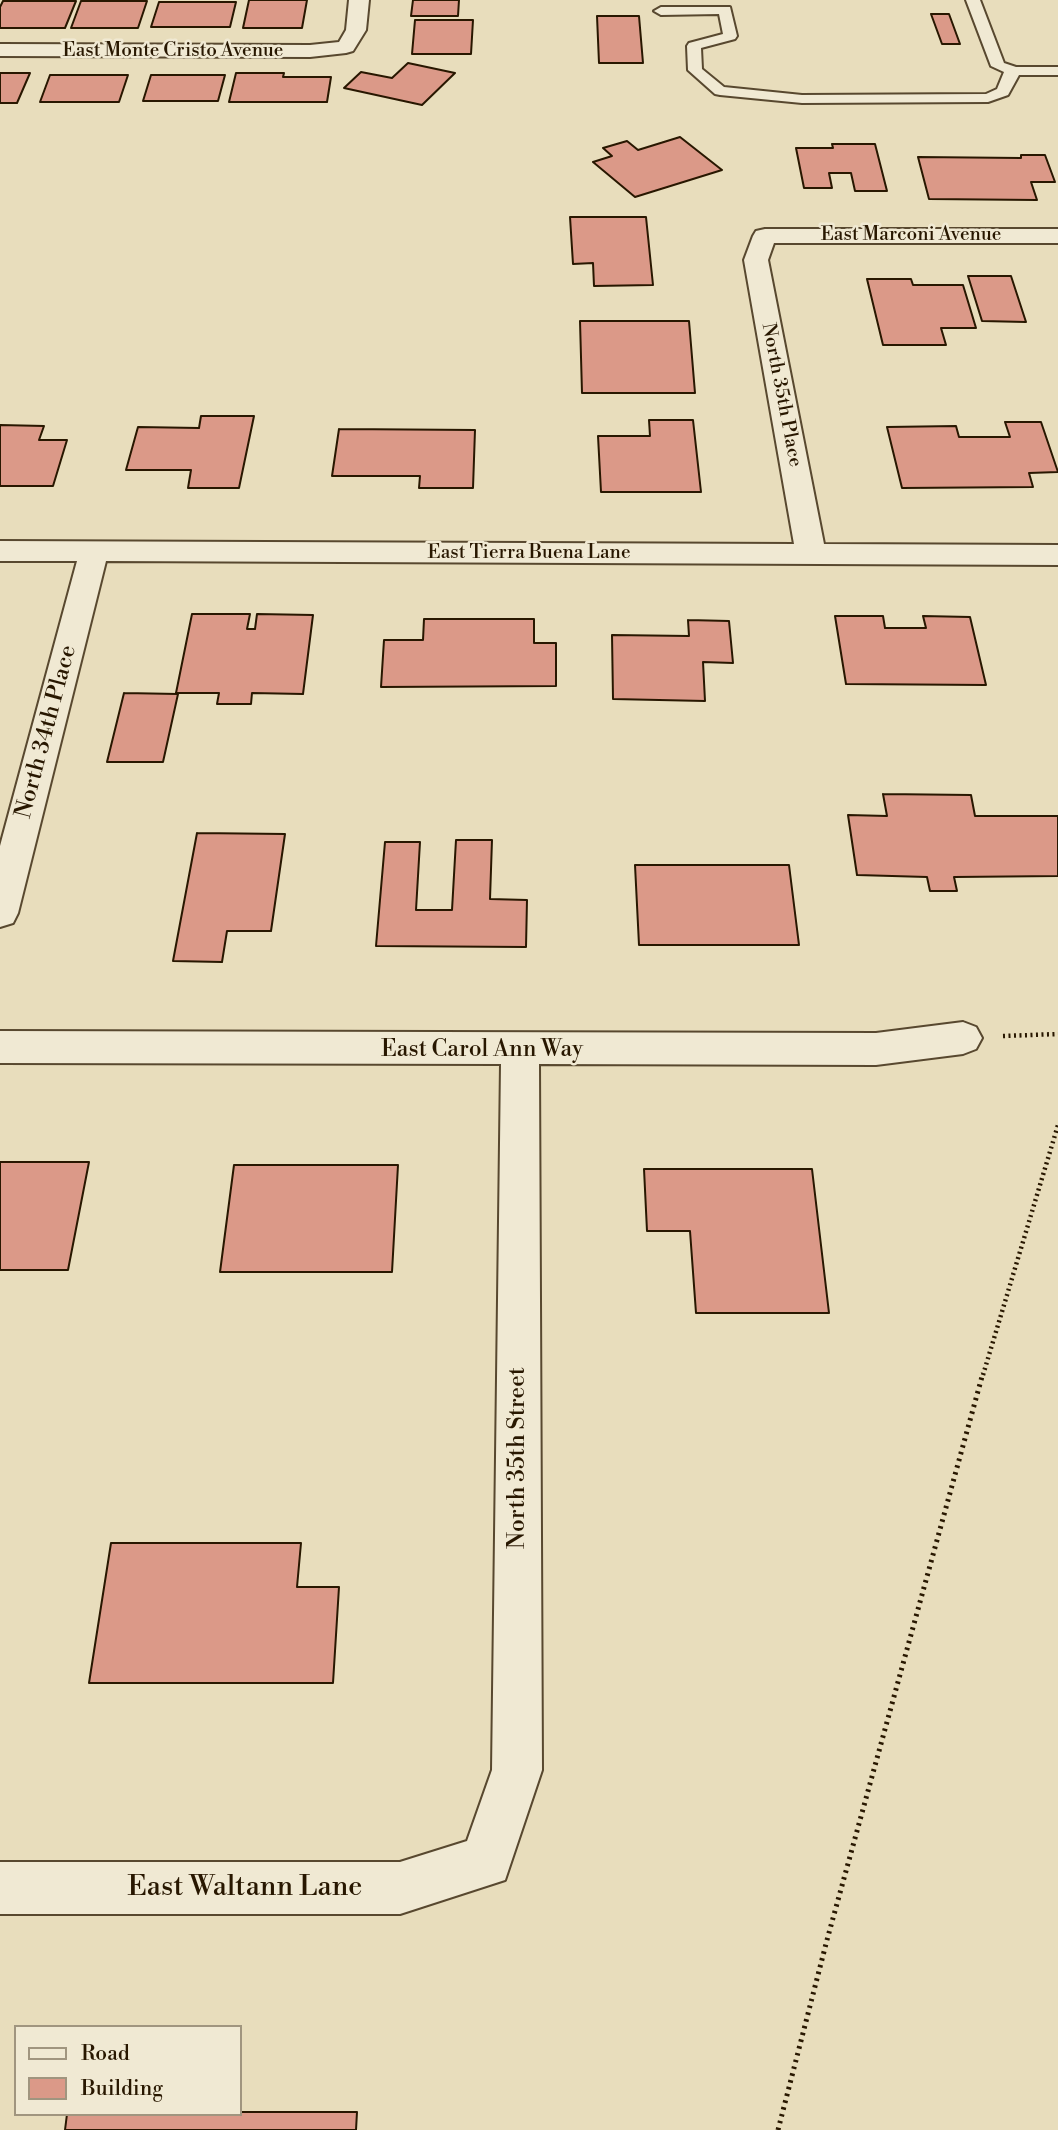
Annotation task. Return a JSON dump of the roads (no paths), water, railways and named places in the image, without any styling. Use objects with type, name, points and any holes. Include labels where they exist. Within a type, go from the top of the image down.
[{"type":"street","name":"East Monte Cristo Avenue","points":[[0,50],[310,51],[346,47],[356,30],[359,0]]},
{"type":"street","name":"East Marconi Avenue","points":[[765,236],[1058,236]]},
{"type":"street","name":"North 35th Place","points":[[765,236],[756,260],[811,554]]},
{"type":"street","name":"East Tierra Buena Lane","points":[[0,551],[1058,555]]},
{"type":"street","name":"North 34th Place","points":[[0,913],[94,551]]},
{"type":"street","name":"East Carol Ann Way","points":[[0,1047],[876,1049],[963,1038]]},
{"type":"street","name":"North 35th Street","points":[[486,1861],[517,1770],[520,1050]]},
{"type":"street","name":"East Waltann Lane","points":[[0,1888],[400,1888],[486,1861]]},
{"type":"lane","points":[[973,0],[998,66],[1015,71],[1058,71]]},
{"type":"lane","points":[[661,11],[725,10],[730,36],[694,47],[695,70],[720,90],[802,99],[988,98],[1003,92],[1009,76],[1015,71]]}]
